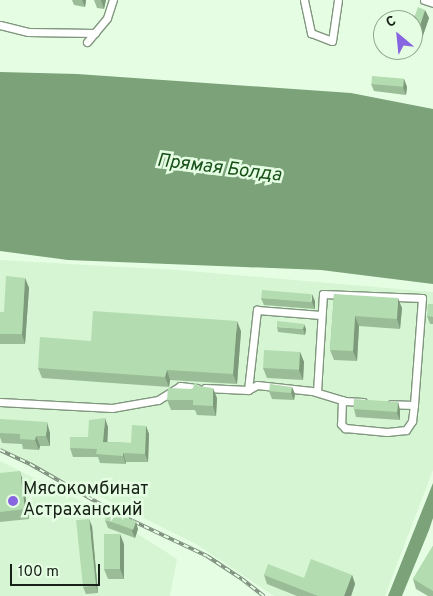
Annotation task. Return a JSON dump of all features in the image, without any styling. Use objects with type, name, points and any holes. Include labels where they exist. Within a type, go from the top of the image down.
[{"type":"street","points":[[87,42],[107,18],[113,0]]},
{"type":"street","points":[[304,0],[311,33],[332,42],[338,0]]},
{"type":"street","points":[[424,0],[433,3]]},
{"type":"street","points":[[0,25],[28,32],[95,33]]},
{"type":"street","points":[[317,392],[323,294],[422,298],[414,405],[412,421],[406,430],[387,432],[345,428],[341,424],[342,400]]},
{"type":"street","points":[[248,390],[257,310],[322,316]]},
{"type":"street","points":[[0,402],[112,408],[158,400],[180,386],[248,390],[257,384],[317,392],[342,400],[374,403]]},
{"type":"street","points":[[384,403],[414,405]]},
{"type":"shaded area","points":[[0,260],[177,270],[433,292],[433,470],[385,596],[274,596],[196,544],[83,488],[0,452]]},
{"type":"shaded area","points":[[0,461],[105,513],[177,559],[170,596],[0,596]]},
{"type":"water","name":"Прямая Болда","points":[[0,72],[77,74],[351,93],[433,109],[433,284],[321,270],[68,260],[0,251]]},
{"type":"water","points":[[433,483],[433,518],[429,530],[402,596],[388,596]]},
{"type":"building","points":[[418,7],[425,10],[423,16],[423,10],[417,10]]},
{"type":"building","points":[[372,76],[404,79],[403,87],[371,84]]},
{"type":"building","points":[[6,276],[25,278],[22,334],[0,334],[0,312],[4,312]]},
{"type":"building","points":[[262,290],[312,294],[311,302],[261,298]]},
{"type":"building","points":[[334,294],[398,298],[397,319],[355,316],[353,351],[330,350]]},
{"type":"building","points":[[428,304],[433,304],[433,317],[427,316]]},
{"type":"building","points":[[93,311],[237,321],[233,374],[167,370],[165,377],[38,368],[40,337],[91,341]]},
{"type":"building","points":[[277,321],[304,324],[303,329],[277,327]]},
{"type":"building","points":[[264,350],[300,352],[299,370],[263,368]]},
{"type":"building","points":[[194,383],[198,386],[213,388],[213,406],[193,405],[193,400],[167,400],[168,388],[193,389]]},
{"type":"building","points":[[270,384],[292,387],[291,393],[269,391]]},
{"type":"building","points":[[354,399],[398,402],[397,412],[353,409]]},
{"type":"building","points":[[105,418],[103,442],[131,443],[132,425],[146,426],[145,454],[123,453],[123,456],[96,454],[97,449],[70,448],[70,437],[88,437],[89,420]]},
{"type":"building","points":[[0,419],[47,422],[46,436],[36,436],[35,440],[20,439],[20,434],[0,433]]},
{"type":"building","name":"Мясокомбинат Астраханский","points":[[20,471],[25,509],[0,512],[0,473]]},
{"type":"building","points":[[108,511],[136,521],[133,530],[105,519]]},
{"type":"building","points":[[89,519],[96,586],[83,587],[76,520]]},
{"type":"building","points":[[104,534],[120,534],[120,569],[104,569]]},
{"type":"building","points":[[433,546],[433,591],[413,579]]},
{"type":"building","points":[[311,559],[352,575],[344,596],[318,596],[264,575],[268,564],[304,578]]},
{"type":"railway","points":[[0,450],[30,464],[114,512],[207,556],[264,596]]},
{"type":"place","name":"Мясокомбинат Астраханский","points":[[13,501]]}]
